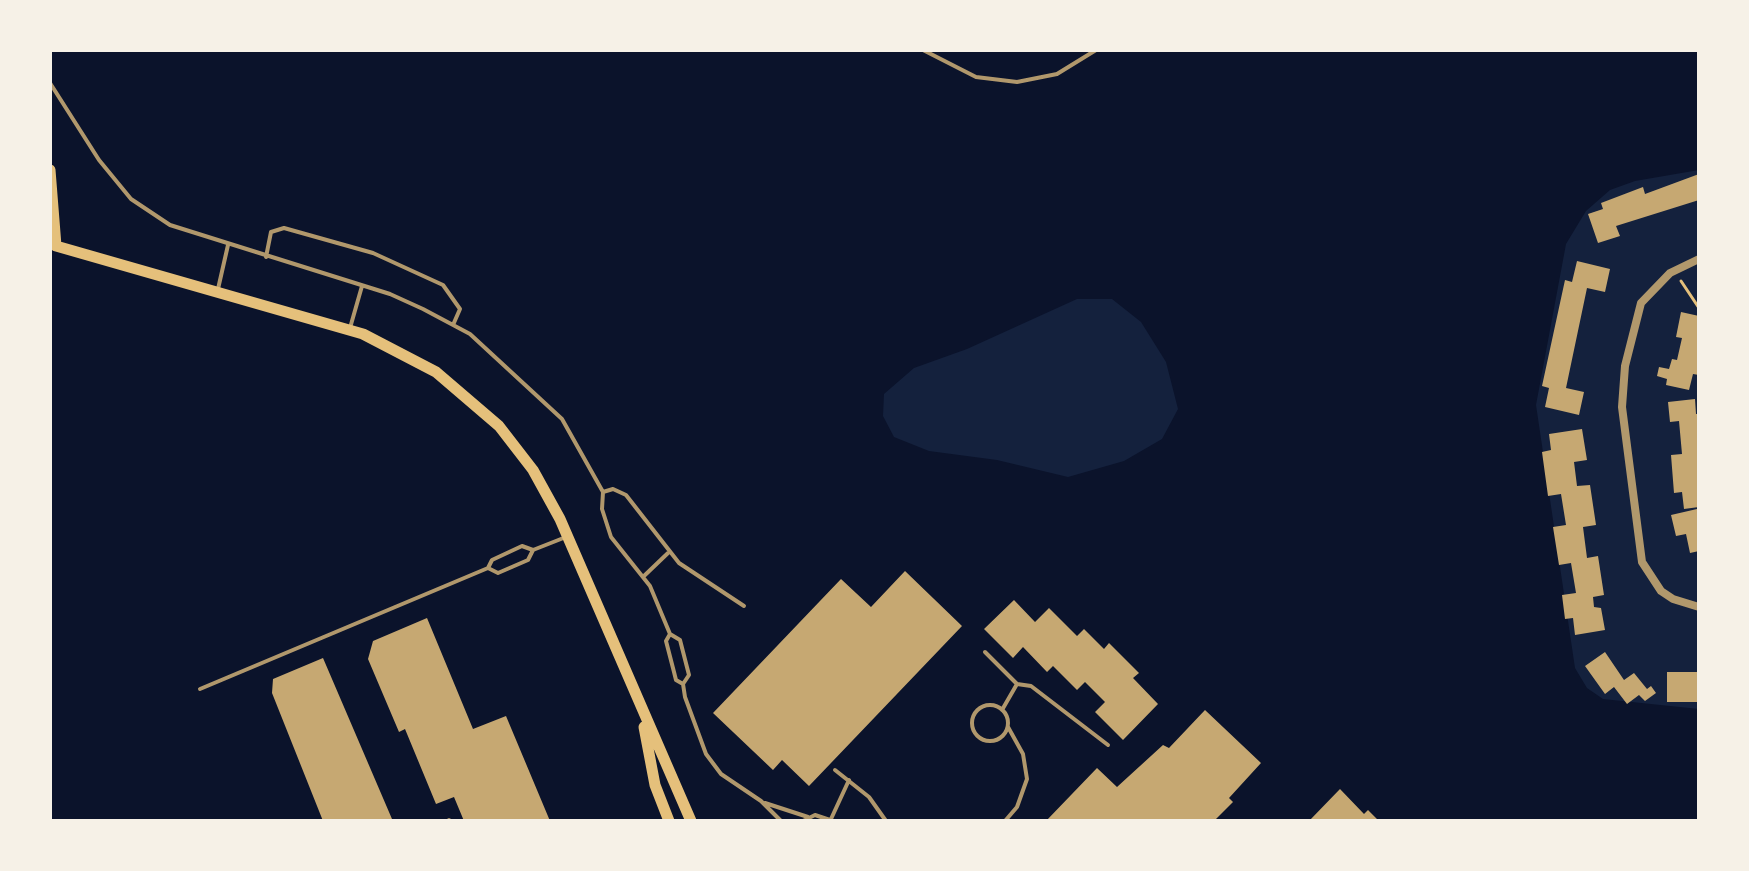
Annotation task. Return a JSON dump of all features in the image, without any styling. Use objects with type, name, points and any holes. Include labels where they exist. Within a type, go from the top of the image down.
[{"type":"main road","points":[[50,170],[56,246],[350,330],[412,358],[479,407],[533,470],[568,536],[691,821]]},
{"type":"main road","points":[[639,703],[655,785],[669,821]]},
{"type":"street","points":[[1699,259],[1670,273],[1649,291],[1635,317],[1624,376],[1623,430],[1642,562],[1650,578],[1665,594],[1699,607]]},
{"type":"lane","points":[[923,50],[976,77],[1017,82],[1057,74],[1096,50]]},
{"type":"lane","points":[[50,83],[99,160],[131,199],[170,225],[390,294],[453,325],[492,353],[562,419],[603,492],[602,509],[611,537],[644,576],[670,634],[680,640],[689,675],[683,684]]},
{"type":"lane","points":[[266,257],[271,232],[284,228],[373,253],[443,285],[460,309],[453,325]]},
{"type":"lane","points":[[217,292],[228,245]]},
{"type":"lane","points":[[350,330],[362,286]]},
{"type":"lane","points":[[603,492],[613,489],[626,495],[679,563],[744,606]]},
{"type":"lane","points":[[488,568],[498,573],[528,560],[533,550],[568,536]]},
{"type":"lane","points":[[200,689],[488,568],[492,560],[522,546],[533,550]]},
{"type":"lane","points":[[644,576],[668,552]]},
{"type":"lane","points":[[670,634],[666,641],[676,680],[683,684],[706,754],[721,774],[761,801],[781,821]]},
{"type":"lane","points":[[985,652],[1017,684],[1031,686],[1108,745]]},
{"type":"lane","points":[[1002,710],[1017,684]]},
{"type":"lane","points":[[1005,821],[1017,807],[1027,779],[1023,754],[1002,710],[991,705],[980,707],[972,717],[972,729],[979,739],[991,742],[1002,737],[1008,727]]},
{"type":"lane","points":[[835,770],[849,780],[885,819]]},
{"type":"lane","points":[[761,801],[806,819],[822,815],[832,820],[849,780]]},
{"type":"lane","points":[[875,821],[885,819]]},
{"type":"path","points":[[1670,273],[1678,278],[1699,308]]},
{"type":"water","points":[[50,50],[1699,50],[1699,170],[1635,181],[1610,190],[1586,211],[1566,244],[1536,405],[1575,668],[1587,688],[1603,699],[1699,709],[1699,821],[50,821]],"holes":[[[1077,299],[1112,299],[1141,322],[1166,362],[1178,409],[1162,439],[1124,461],[1068,477],[997,460],[929,451],[894,437],[883,416],[884,394],[914,368],[967,349]]]},
{"type":"building","points":[[1699,174],[1699,200],[1616,226],[1620,236],[1598,243],[1588,214],[1603,209],[1601,203],[1643,187],[1645,194]]},
{"type":"building","points":[[1577,261],[1610,269],[1605,292],[1587,288],[1566,388],[1584,392],[1579,415],[1545,407],[1549,388],[1542,386],[1565,280],[1572,282]]},
{"type":"building","points":[[1681,312],[1699,316],[1699,375],[1693,374],[1689,390],[1666,385],[1667,379],[1657,376],[1659,367],[1669,369],[1672,359],[1677,360],[1682,338],[1676,337]]},
{"type":"building","points":[[1695,399],[1696,414],[1699,414],[1699,507],[1684,509],[1682,492],[1674,493],[1671,455],[1682,454],[1679,421],[1670,422],[1668,402]]},
{"type":"building","points":[[1582,429],[1587,460],[1574,462],[1577,486],[1590,485],[1596,525],[1583,527],[1587,558],[1598,556],[1604,595],[1593,597],[1594,607],[1601,608],[1605,630],[1575,635],[1573,618],[1565,619],[1562,595],[1576,593],[1571,563],[1559,565],[1553,527],[1566,525],[1561,494],[1548,496],[1542,452],[1551,450],[1549,434]]},
{"type":"building","points":[[1697,509],[1699,551],[1690,553],[1686,534],[1676,536],[1671,515]]},
{"type":"building","points":[[905,571],[962,626],[809,786],[782,760],[773,770],[713,713],[841,579],[871,607]]},
{"type":"building","points":[[1014,600],[1035,622],[1049,608],[1077,636],[1084,629],[1104,649],[1109,643],[1139,673],[1133,678],[1158,704],[1123,740],[1095,712],[1105,702],[1085,682],[1077,690],[1053,666],[1047,672],[1023,647],[1013,658],[984,629]]},
{"type":"building","points":[[427,618],[473,729],[506,716],[550,821],[464,821],[454,797],[436,804],[405,729],[399,732],[368,659],[373,641]]},
{"type":"building","points":[[1605,652],[1624,680],[1634,673],[1647,689],[1651,686],[1656,693],[1645,701],[1639,695],[1627,704],[1614,687],[1605,694],[1585,666]]},
{"type":"building","points":[[323,658],[391,821],[323,821],[272,693],[273,679]]},
{"type":"building","points":[[1667,672],[1699,672],[1699,702],[1667,702]]},
{"type":"building","points":[[1205,710],[1261,763],[1229,798],[1233,802],[1214,821],[1046,821],[1097,768],[1117,787],[1163,745],[1169,748]]},
{"type":"building","points":[[1340,789],[1364,814],[1368,810],[1379,821],[1309,821]]}]
